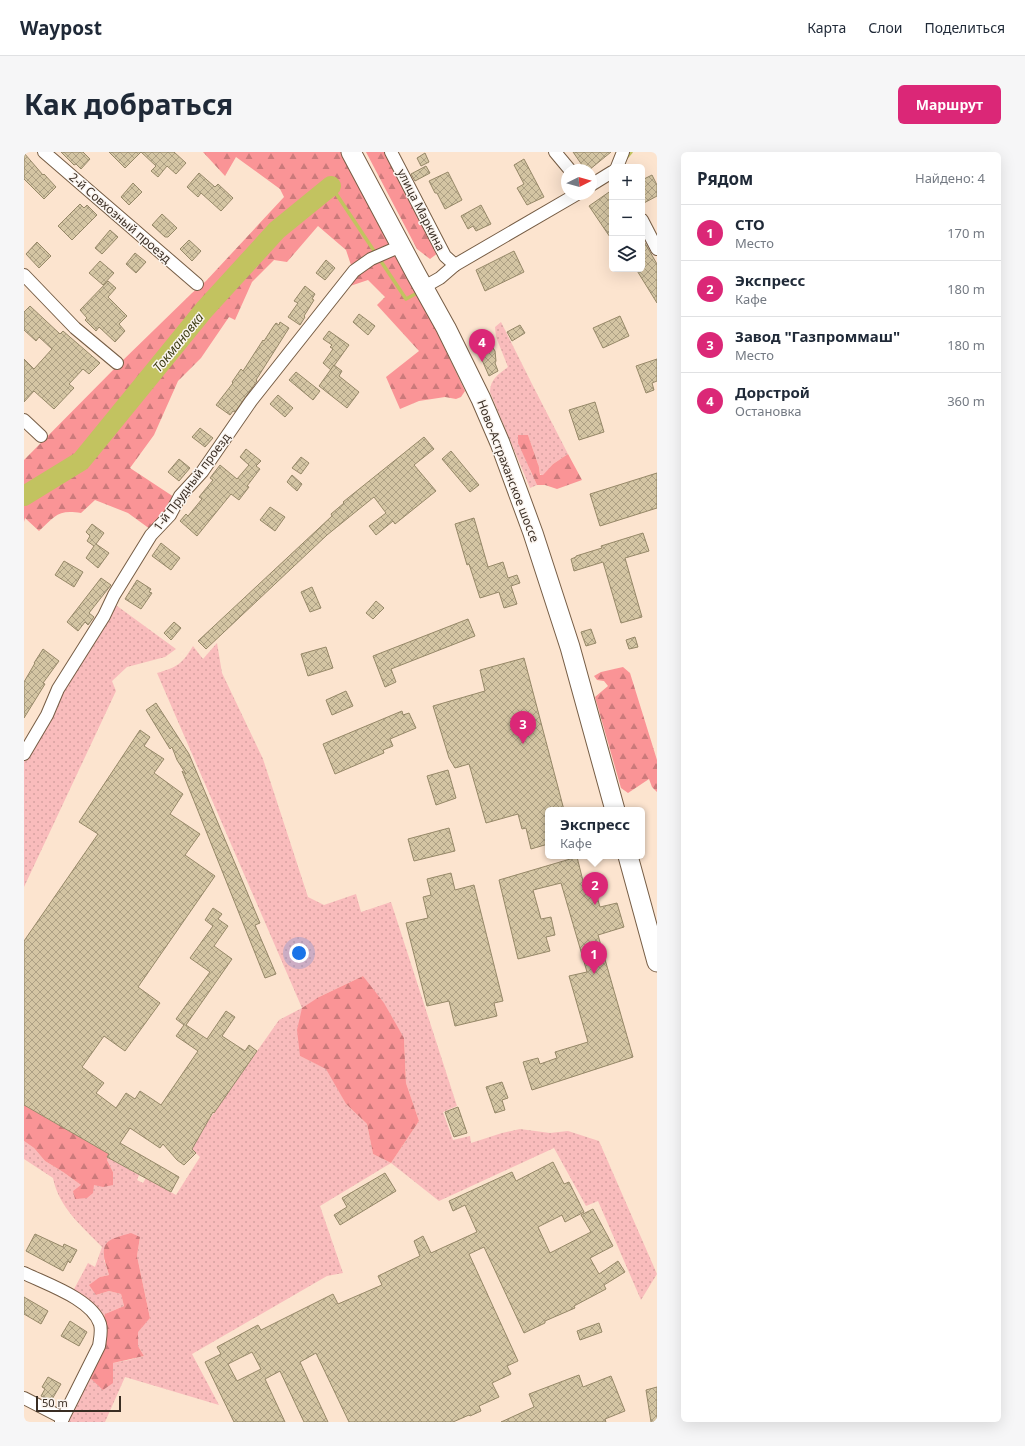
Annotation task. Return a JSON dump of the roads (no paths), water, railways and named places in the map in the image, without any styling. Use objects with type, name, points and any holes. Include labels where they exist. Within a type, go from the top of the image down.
[{"type":"main road","name":"Ново-Астраханское шоссе","points":[[351,152],[446,328],[481,399],[500,443],[522,501],[570,647],[614,807]]},
{"type":"main road","points":[[629,859],[657,962]]},
{"type":"street","name":"2-й Совхозный проезд","points":[[44,152],[197,284]]},
{"type":"street","name":"улица Маркина","points":[[391,152],[445,256],[455,266]]},
{"type":"street","points":[[555,152],[565,164]]},
{"type":"street","points":[[618,164],[623,152]]},
{"type":"street","points":[[597,181],[609,174]]},
{"type":"street","points":[[424,287],[440,278],[455,266],[567,200]]},
{"type":"street","points":[[645,226],[657,249]]},
{"type":"street","name":"1-й Прудный проезд","points":[[24,754],[47,715],[58,689],[104,616],[114,595],[150,535],[170,515],[180,496],[202,472],[251,401],[354,271],[371,259],[401,246]]},
{"type":"street","points":[[24,275],[75,328],[117,363]]},
{"type":"street","points":[[24,420],[41,436]]},
{"type":"street","points":[[24,1273],[81,1300],[93,1312],[100,1324],[101,1334],[99,1346],[62,1420],[24,1398]]},
{"type":"waterway","points":[[625,159],[631,152]]},
{"type":"waterway","points":[[331,186],[406,299],[419,292]]},
{"type":"waterway","name":"Токмановка","points":[[24,496],[81,461],[204,310],[277,230],[331,186]]},
{"type":"place","name":"Дорстрой","points":[[482,362]]},
{"type":"place","name":"Завод \"Газпроммаш\"","points":[[523,744]]},
{"type":"place","name":"Экспресс","points":[[595,905]]},
{"type":"place","name":"СТО","points":[[594,974]]}]
